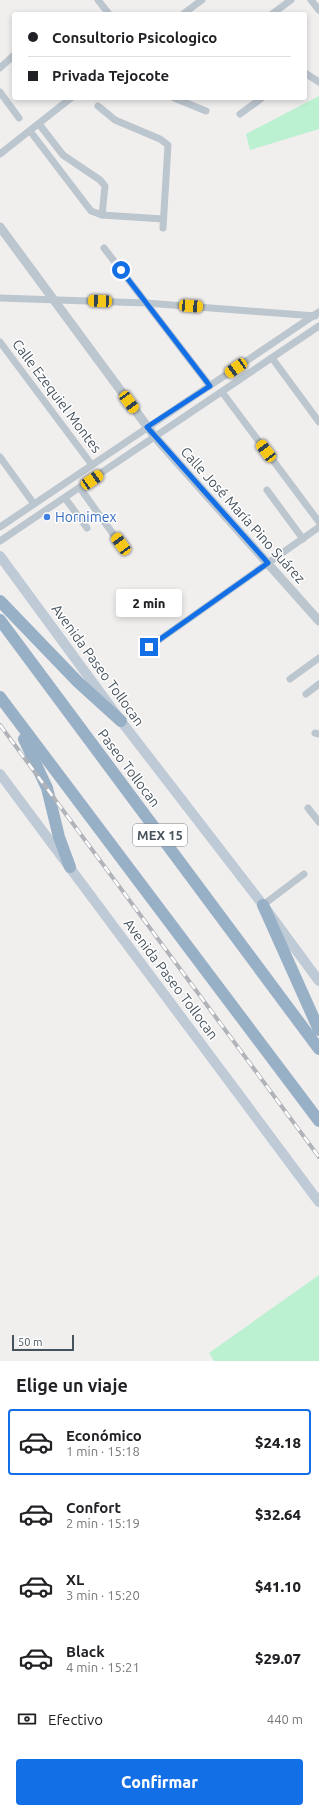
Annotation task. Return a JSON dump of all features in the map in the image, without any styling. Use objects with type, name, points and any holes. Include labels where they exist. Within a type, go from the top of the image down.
[{"type":"highway","points":[[0,601],[78,682],[121,721]]},
{"type":"highway","name":"Paseo Tollocan","points":[[0,620],[319,1049]]},
{"type":"highway","name":"MEX 15","points":[[0,697],[319,1121]]},
{"type":"highway","points":[[9,710],[36,762],[47,788],[59,837],[70,867]]},
{"type":"highway","points":[[263,905],[319,1030]]},
{"type":"main road","name":"Avenida Paseo Tollocan","points":[[0,556],[121,721],[263,905],[319,981]]},
{"type":"main road","name":"Avenida Paseo Tollocan","points":[[0,774],[319,1202]]},
{"type":"street","points":[[99,0],[108,12]]},
{"type":"street","points":[[186,12],[202,0]]},
{"type":"street","points":[[275,12],[291,0]]},
{"type":"street","points":[[311,0],[319,10]]},
{"type":"street","points":[[0,68],[12,57]]},
{"type":"street","points":[[307,74],[319,82]]},
{"type":"street","points":[[0,92],[19,118]]},
{"type":"street","points":[[0,154],[69,100]]},
{"type":"street","points":[[179,100],[206,111]]},
{"type":"street","points":[[240,114],[259,100]]},
{"type":"street","points":[[98,106],[115,120],[160,139],[168,146],[162,228]]},
{"type":"street","points":[[39,124],[59,151],[70,161],[100,180],[105,186],[102,215]]},
{"type":"street","points":[[30,131],[87,208],[93,213],[102,215],[163,219]]},
{"type":"street","points":[[51,158],[59,151]]},
{"type":"street","name":"Calle José María Pino Suárez","points":[[0,228],[155,437],[319,621]]},
{"type":"street","points":[[104,248],[210,386]]},
{"type":"street","points":[[0,298],[146,303],[317,314]]},
{"type":"street","points":[[0,527],[317,314]]},
{"type":"street","points":[[0,541],[319,326]]},
{"type":"street","name":"Calle Ezequiel Montes","points":[[0,342],[92,465]]},
{"type":"street","points":[[272,358],[319,422]]},
{"type":"street","points":[[222,392],[319,522]]},
{"type":"street","points":[[0,458],[34,504]]},
{"type":"street","points":[[80,488],[121,544]]},
{"type":"street","points":[[267,490],[303,539]]},
{"type":"street","points":[[65,498],[87,528]]},
{"type":"street","points":[[149,647],[319,528]]},
{"type":"street","points":[[290,679],[319,658]]},
{"type":"street","points":[[306,694],[319,684]]},
{"type":"street","points":[[308,808],[319,822]]},
{"type":"street","points":[[263,905],[304,874]]},
{"type":"green space","points":[[319,96],[319,129],[250,150],[246,134]]},
{"type":"green space","points":[[319,1275],[319,1361],[214,1361],[209,1353]]},
{"type":"railway","points":[[0,725],[319,1157]]},
{"type":"place","name":"Hornimex","points":[[47,517]]},
{"type":"route","points":[[121,270],[210,386],[147,427],[268,563],[149,647]]}]
